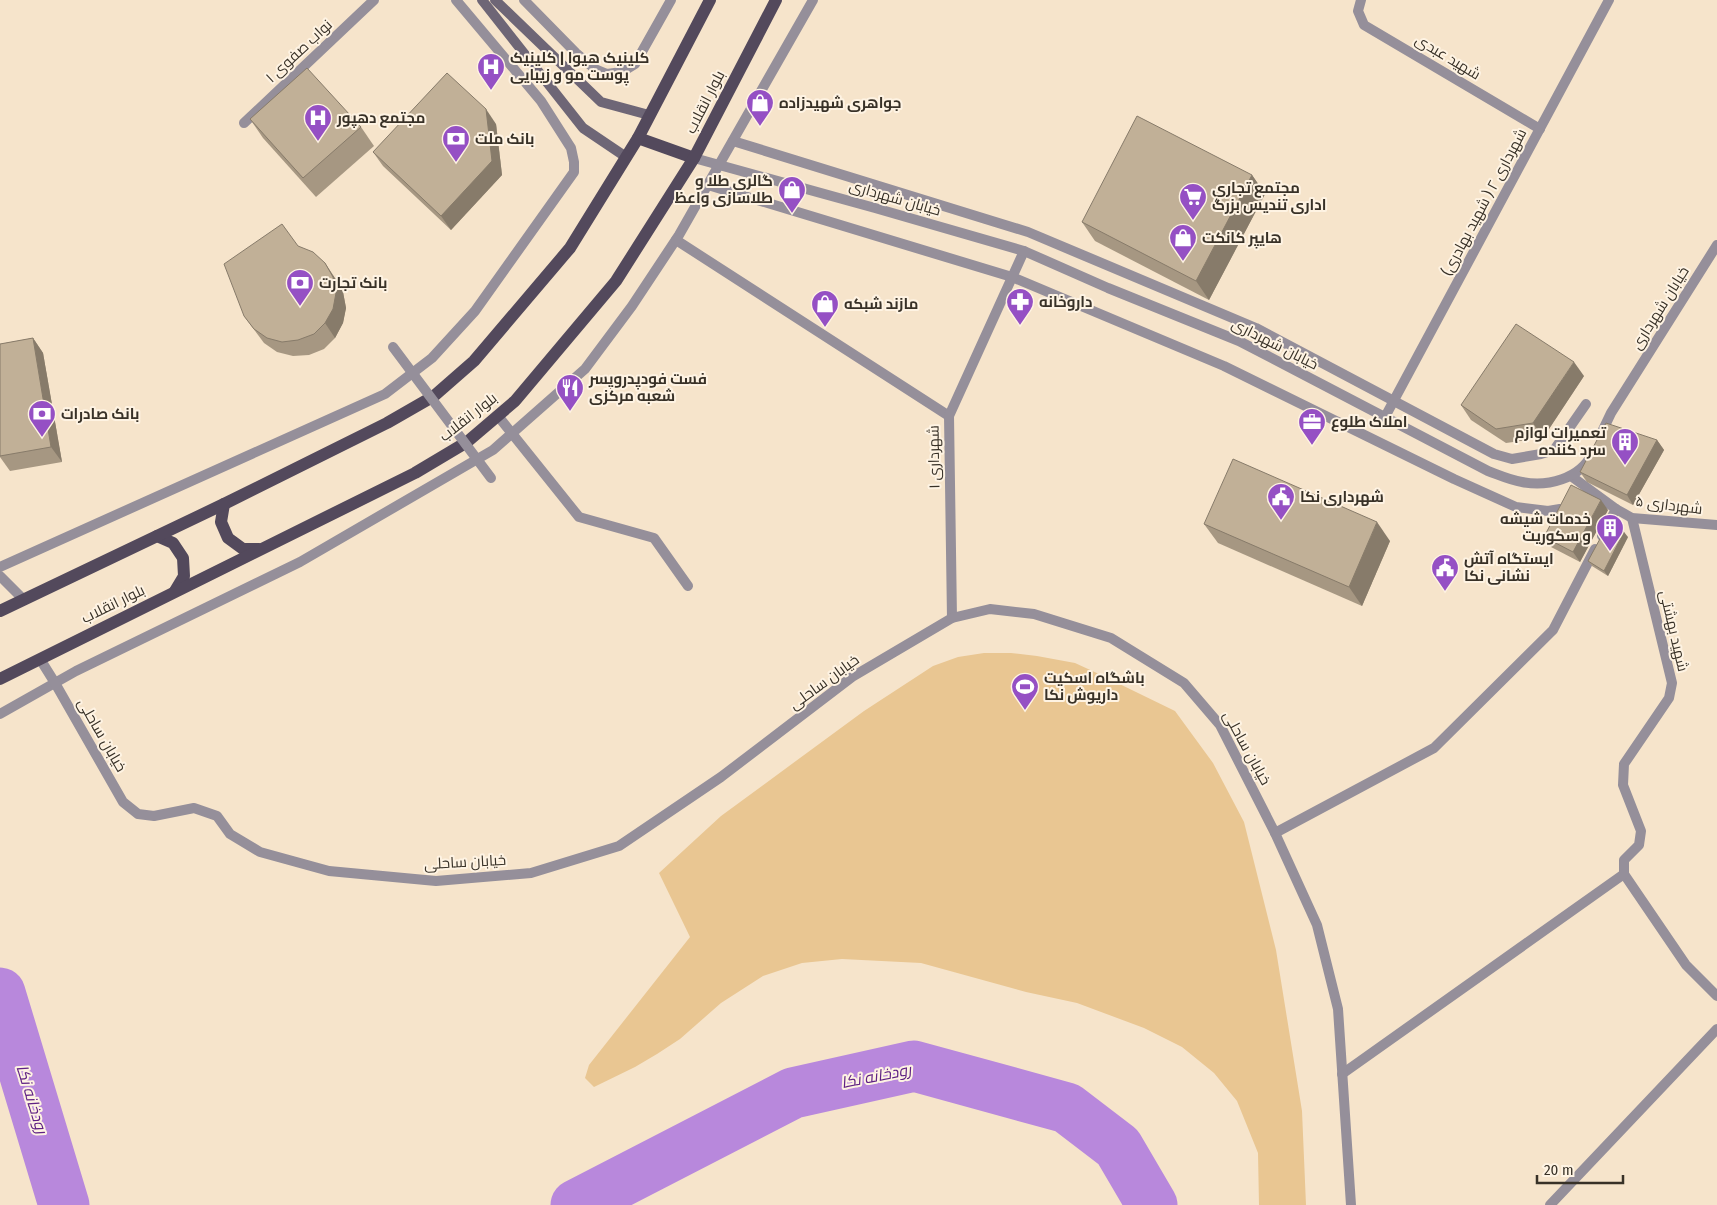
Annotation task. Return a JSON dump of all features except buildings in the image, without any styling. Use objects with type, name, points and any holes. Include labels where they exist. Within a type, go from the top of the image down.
[{"type":"main road","points":[[482,0],[583,128],[626,158]]},
{"type":"main road","points":[[494,0],[602,102],[649,115]]},
{"type":"main road","points":[[0,611],[387,424],[434,396],[474,361],[570,248],[638,138],[710,0]]},
{"type":"main road","name":"بلوار انقلاب","points":[[5,676],[415,473],[468,442],[498,416],[515,401],[616,281],[694,158],[776,0]]},
{"type":"main road","points":[[638,138],[694,158]]},
{"type":"main road","points":[[224,504],[221,522],[228,538],[243,548],[261,549]]},
{"type":"main road","points":[[157,536],[173,543],[184,558],[184,576],[175,591]]},
{"type":"street","name":"نواب صفوی ۱","points":[[244,123],[374,0]]},
{"type":"street","points":[[0,567],[385,394],[432,358],[475,311],[574,172],[574,162],[571,148],[541,101],[456,0]]},
{"type":"street","points":[[524,0],[576,53],[595,68],[608,74],[622,72],[635,64],[671,0]]},
{"type":"street","points":[[0,714],[76,671],[300,562],[494,450],[585,369],[632,306],[676,240],[813,0]]},
{"type":"street","name":"شهید عبدی","points":[[1361,0],[1358,11],[1364,25],[1540,129]]},
{"type":"street","name":"شهرداری ۲ ( شهید بهادری)","points":[[1385,418],[1610,0]]},
{"type":"street","points":[[733,141],[1028,232],[1256,328],[1494,454],[1512,459],[1554,450],[1586,404]]},
{"type":"street","name":"خیابان شهرداری","points":[[694,158],[1024,251],[1108,288],[1239,341],[1488,471],[1522,482],[1548,483],[1570,476],[1590,459],[1611,413],[1717,245]]},
{"type":"street","points":[[708,185],[1012,277],[1224,366],[1454,479],[1516,507],[1548,511],[1560,508]]},
{"type":"street","points":[[676,240],[948,416]]},
{"type":"street","name":"شهرداری ۱","points":[[952,618],[948,416],[1024,251]]},
{"type":"street","points":[[393,348],[491,478]]},
{"type":"street","points":[[498,416],[578,517],[654,538],[688,586]]},
{"type":"street","name":"شهرداری ۵","points":[[1570,476],[1616,509],[1632,518],[1717,525]]},
{"type":"street","points":[[1275,833],[1434,748],[1553,630],[1616,509]]},
{"type":"street","name":"شهید بهشتی","points":[[1624,874],[1624,860],[1639,845],[1641,831],[1623,784],[1624,764],[1669,698],[1672,684],[1632,518]]},
{"type":"street","points":[[0,576],[24,600]]},
{"type":"street","name":"خیابان ساحلی","points":[[40,659],[123,802],[138,814],[154,816],[194,808],[217,816],[230,834],[260,852],[329,871],[436,882],[531,873],[619,846],[721,777],[852,678],[952,618],[990,609],[1034,614],[1111,638],[1184,683],[1220,725],[1275,833],[1317,925],[1338,1009],[1351,1205]]},
{"type":"street","points":[[1342,1074],[1624,874],[1686,965],[1717,996]]},
{"type":"street","points":[[1550,1205],[1717,1029]]},
{"type":"shaded area","points":[[984,653],[1011,653],[1037,656],[1075,663],[1099,674],[1175,711],[1213,763],[1244,822],[1276,950],[1302,1111],[1306,1205],[1259,1205],[1258,1153],[1237,1101],[1214,1073],[1182,1047],[1144,1028],[1077,1003],[1026,992],[921,963],[842,959],[802,963],[763,976],[721,1003],[680,1039],[635,1067],[594,1087],[585,1078],[589,1065],[690,937],[659,873],[721,816],[864,711],[933,666],[958,657]]},
{"type":"waterway","name":"رودخانه نکا","points":[[0,993],[64,1205]]},
{"type":"waterway","name":"رودخانه نکا","points":[[576,1205],[793,1093],[914,1066],[1067,1108],[1118,1147],[1152,1205]]},
{"type":"place","name":"کلینیک هیوا | کلینیک پوست مو و زیبایی","points":[[491,91]]},
{"type":"place","name":"جواهری شهیدزاده","points":[[760,127]]},
{"type":"place","name":"مجتمع دهپور","points":[[318,142]]},
{"type":"place","name":"بانک ملت","points":[[456,163]]},
{"type":"place","name":"گالری طلا و طلاسازی واعظ","points":[[792,214]]},
{"type":"place","name":"مجتمع تجاری اداری تندیس بزرگ","points":[[1193,221]]},
{"type":"place","name":"هایپر کانکت","points":[[1183,262]]},
{"type":"place","name":"بانک تجارت","points":[[300,307]]},
{"type":"place","name":"داروخانه","points":[[1020,326]]},
{"type":"place","name":"مازند شبکه","points":[[825,328]]},
{"type":"place","name":"فست فودپدروپسر شعبه مرکزی","points":[[570,412]]},
{"type":"place","name":"بانک صادرات","points":[[42,438]]},
{"type":"place","name":"املاک طلوع","points":[[1312,446]]},
{"type":"place","name":"تعمیرات لوازم سرد کننده","points":[[1625,466]]},
{"type":"place","name":"شهرداری نکا","points":[[1281,521]]},
{"type":"place","name":"خدمات شیشه و سکوریت","points":[[1610,552]]},
{"type":"place","name":"ایستگاه آتش نشانی نکا","points":[[1445,592]]},
{"type":"place","name":"باشگاه اسکیت داریوش نکا","points":[[1025,711]]}]
